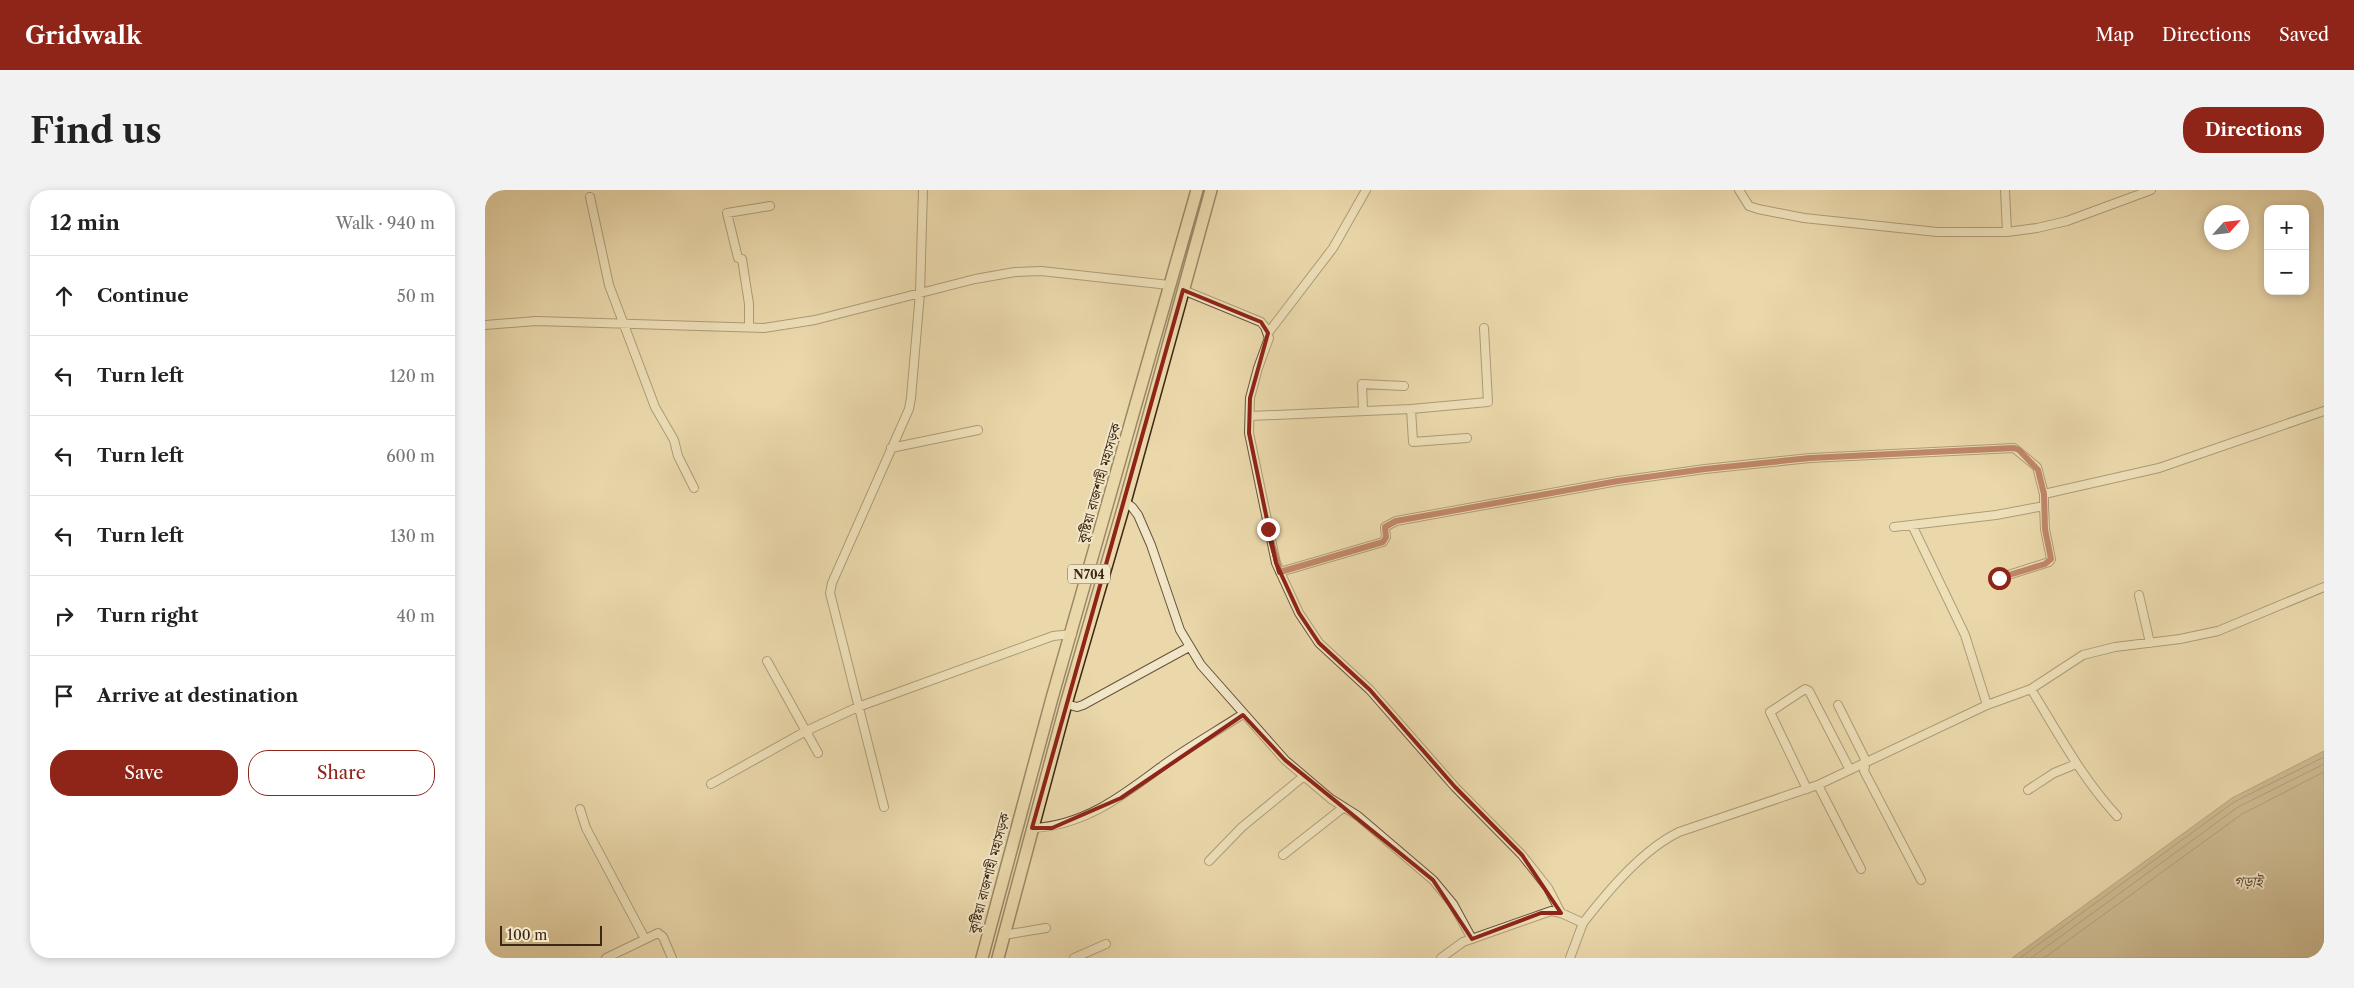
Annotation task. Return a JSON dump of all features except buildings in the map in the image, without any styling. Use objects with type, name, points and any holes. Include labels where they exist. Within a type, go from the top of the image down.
[{"type":"highway","name":"কুষ্টিয়া রাজশাহী মহাসড়ক","points":[[983,952],[1197,190]]},
{"type":"highway","name":"কুষ্টিয়া রাজশাহী মহাসড়ক","points":[[999,955],[1065,704],[1125,502],[1211,190]]},
{"type":"highway","points":[[1179,255],[1191,258]]},
{"type":"highway","points":[[1062,667],[1075,671]]},
{"type":"highway","points":[[983,952],[999,955]]},
{"type":"street","points":[[884,807],[830,593],[832,583],[909,409],[914,387],[920,293],[923,190]]},
{"type":"street","points":[[1268,332],[1333,248],[1366,190]]},
{"type":"street","points":[[1739,190],[1749,206],[1758,209],[1804,218],[1937,232],[2007,232],[2037,228],[2067,221],[2151,190]]},
{"type":"street","points":[[2005,190],[2007,232]]},
{"type":"street","points":[[590,197],[609,285],[655,407],[674,440],[678,456],[694,488]]},
{"type":"street","points":[[749,327],[749,304],[742,260],[738,258],[727,213],[770,206]]},
{"type":"street","points":[[485,325],[536,321],[764,328],[815,320],[975,279],[1015,272],[1041,271],[1169,285]]},
{"type":"street","points":[[1183,290],[1261,322],[1268,332],[1269,338],[1250,398],[1249,433],[1280,572],[1299,613],[1319,642],[1376,696],[1455,787],[1522,855],[1548,888],[1561,913]]},
{"type":"street","points":[[1250,416],[1411,409],[1488,402],[1484,328]]},
{"type":"street","points":[[1363,410],[1361,386],[1363,383],[1404,386]]},
{"type":"street","points":[[1411,409],[1413,442],[1467,438]]},
{"type":"street","points":[[2044,494],[2159,468],[2324,411]]},
{"type":"street","points":[[891,448],[977,430]]},
{"type":"street","points":[[1280,572],[1383,542],[1386,537],[1385,527],[1396,521],[1618,481],[1810,458],[2014,448],[2019,450],[2037,467],[2044,494],[2045,529],[2051,559],[2049,562],[1999,578]]},
{"type":"street","points":[[1125,502],[1132,506],[1138,515],[1151,545],[1173,610],[1189,647],[1201,665],[1285,760],[1433,880],[1453,904],[1472,939]]},
{"type":"street","points":[[1894,528],[2044,506]]},
{"type":"street","points":[[1912,525],[1965,635],[1987,705]]},
{"type":"street","points":[[1570,958],[1583,923],[1648,851],[1662,840],[1679,832],[1818,785],[1987,705],[2031,689],[2083,656],[2115,647],[2150,644],[2218,631],[2324,587]]},
{"type":"street","points":[[2139,595],[2150,644]]},
{"type":"street","points":[[711,784],[806,731],[858,707],[1053,636],[1072,634]]},
{"type":"street","points":[[1065,704],[1077,707],[1086,704],[1189,647]]},
{"type":"street","points":[[767,661],[818,753]]},
{"type":"street","points":[[1807,789],[1769,712],[1805,689],[1809,691],[1850,770]]},
{"type":"street","points":[[2031,689],[2076,764],[2102,800],[2117,816]]},
{"type":"street","points":[[1838,705],[1866,761],[1864,771],[1921,880]]},
{"type":"street","points":[[1032,828],[1052,828],[1090,814],[1121,798],[1166,764],[1243,714]]},
{"type":"street","points":[[2028,790],[2054,773],[2076,764]]},
{"type":"street","points":[[1209,861],[1242,827],[1304,776]]},
{"type":"street","points":[[1818,785],[1861,869]]},
{"type":"street","points":[[1283,854],[1344,807]]},
{"type":"street","points":[[580,809],[586,828],[645,939]]},
{"type":"street","points":[[1441,958],[1463,942],[1541,913],[1551,911],[1561,913],[1583,923]]},
{"type":"street","points":[[1004,935],[1047,928]]},
{"type":"street","points":[[606,958],[645,939],[661,934],[672,958]]},
{"type":"street","points":[[1075,958],[1106,944]]},
{"type":"highlighted area","points":[[1183,290],[1261,322],[1268,333],[1250,398],[1249,433],[1276,563],[1299,613],[1319,643],[1370,690],[1455,787],[1522,855],[1561,913],[1541,913],[1472,939],[1433,880],[1285,760],[1243,715],[1121,798],[1052,828],[1032,828]]},
{"type":"water","name":"গড়াই","points":[[2324,751],[2324,958],[2012,958],[2232,798]]},
{"type":"route","points":[[1268,529],[1280,572],[1383,542],[1386,537],[1385,527],[1396,521],[1511,499],[1705,469],[1810,458],[1854,457],[1954,449],[2017,448],[2038,470],[2044,494],[2045,529],[2051,559],[2045,564],[1999,578]]}]
